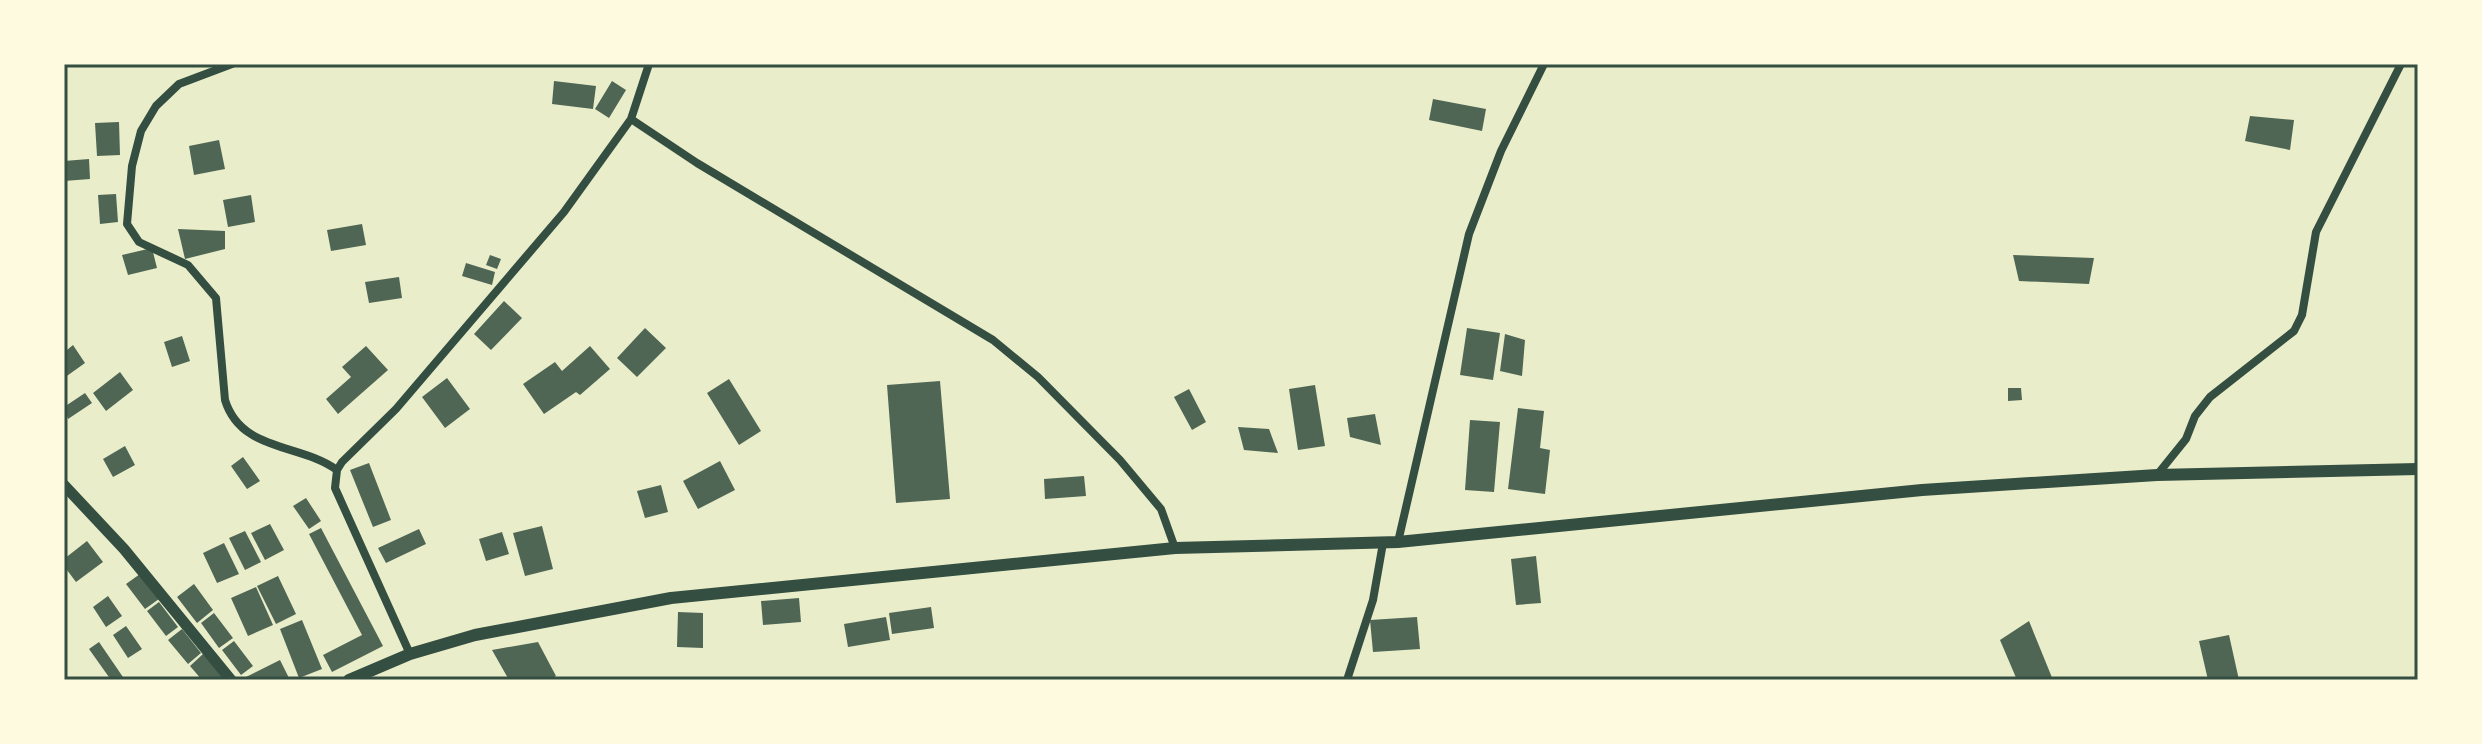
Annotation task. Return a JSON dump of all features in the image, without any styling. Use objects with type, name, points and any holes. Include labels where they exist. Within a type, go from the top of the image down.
[{"type":"main road","points":[[349,680],[410,654],[475,635],[671,598],[1175,548],[1398,542],[1922,490],[2157,475],[2418,469]]},
{"type":"street","points":[[232,64],[179,84],[156,106],[138,143],[127,224],[131,235],[139,242],[188,265],[216,298],[225,400],[230,416],[240,428],[273,446],[321,458],[337,470]]},
{"type":"street","points":[[410,654],[335,488],[337,470],[396,409],[564,212],[631,119],[649,64]]},
{"type":"street","points":[[1398,542],[1469,234],[1501,151],[1544,64]]},
{"type":"street","points":[[2157,475],[2186,439],[2195,416],[2210,397],[2294,331],[2302,315],[2316,232],[2401,64]]},
{"type":"street","points":[[631,119],[710,171],[993,340],[1038,377],[1120,460],[1161,509],[1175,548]]},
{"type":"street","points":[[64,485],[124,549],[231,680]]},
{"type":"street","points":[[1347,680],[1373,600],[1383,543]]},
{"type":"building","points":[[554,81],[596,86],[593,109],[552,104]]},
{"type":"building","points":[[612,81],[626,90],[609,118],[595,109]]},
{"type":"building","points":[[1433,99],[1486,109],[1482,131],[1429,120]]},
{"type":"building","points":[[2250,116],[2294,120],[2290,150],[2245,141]]},
{"type":"building","points":[[119,122],[120,155],[97,156],[95,123]]},
{"type":"building","points":[[219,140],[225,169],[194,175],[189,146]]},
{"type":"building","points":[[89,159],[90,179],[64,181],[64,161]]},
{"type":"building","points":[[116,194],[118,222],[100,224],[98,195]]},
{"type":"building","points":[[251,195],[255,222],[228,227],[223,200]]},
{"type":"building","points":[[362,224],[366,245],[331,251],[327,230]]},
{"type":"building","points":[[178,229],[225,231],[225,249],[185,259]]},
{"type":"building","points":[[152,248],[157,268],[128,275],[122,255]]},
{"type":"building","points":[[490,255],[501,259],[497,269],[486,265]]},
{"type":"building","points":[[2013,255],[2094,258],[2089,284],[2019,281]]},
{"type":"building","points":[[466,263],[495,272],[492,285],[462,276]]},
{"type":"building","points":[[399,277],[402,298],[369,303],[365,282]]},
{"type":"building","points":[[504,301],[522,318],[491,350],[474,334]]},
{"type":"building","points":[[645,328],[666,348],[637,377],[617,358]]},
{"type":"building","points":[[1467,328],[1500,333],[1493,380],[1460,375]]},
{"type":"building","points":[[1505,334],[1525,340],[1522,376],[1500,371]]},
{"type":"building","points":[[182,336],[190,361],[172,367],[164,342]]},
{"type":"building","points":[[73,345],[85,363],[64,378],[64,346],[67,350]]},
{"type":"building","points":[[366,346],[388,370],[338,414],[326,399],[351,377],[342,367]]},
{"type":"building","points":[[590,346],[610,369],[580,395],[576,392],[544,414],[523,384],[555,362],[562,371]]},
{"type":"building","points":[[120,372],[133,390],[106,411],[93,393]]},
{"type":"building","points":[[447,378],[470,409],[445,428],[422,397]]},
{"type":"building","points":[[729,379],[761,431],[739,445],[707,393]]},
{"type":"building","points":[[940,381],[950,499],[896,503],[887,385]]},
{"type":"building","points":[[1315,385],[1325,446],[1298,450],[1289,389]]},
{"type":"building","points":[[2008,388],[2021,388],[2022,400],[2008,401]]},
{"type":"building","points":[[1189,389],[1206,422],[1192,430],[1174,397]]},
{"type":"building","points":[[85,393],[92,403],[68,419],[64,407]]},
{"type":"building","points":[[1518,408],[1544,411],[1540,448],[1550,450],[1545,494],[1508,489]]},
{"type":"building","points":[[1375,414],[1381,445],[1350,437],[1347,418]]},
{"type":"building","points":[[1470,420],[1500,422],[1494,492],[1465,490]]},
{"type":"building","points":[[1238,427],[1269,429],[1278,453],[1244,450]]},
{"type":"building","points":[[125,446],[135,465],[113,477],[103,459]]},
{"type":"building","points":[[243,457],[260,481],[247,489],[231,466]]},
{"type":"building","points":[[720,461],[735,490],[698,509],[683,481]]},
{"type":"building","points":[[369,463],[391,520],[373,527],[350,470]]},
{"type":"building","points":[[1084,476],[1086,496],[1045,499],[1044,479]]},
{"type":"building","points":[[661,485],[668,512],[645,518],[637,491]]},
{"type":"building","points":[[306,498],[321,521],[309,529],[293,506]]},
{"type":"building","points":[[270,524],[284,550],[265,560],[251,533]]},
{"type":"building","points":[[542,526],[553,569],[525,576],[513,533]]},
{"type":"building","points":[[321,528],[383,646],[332,672],[323,655],[362,635],[309,534]]},
{"type":"building","points":[[419,529],[426,544],[386,563],[378,548]]},
{"type":"building","points":[[245,531],[261,562],[245,570],[229,538]]},
{"type":"building","points":[[502,532],[509,554],[486,561],[479,539]]},
{"type":"building","points":[[87,541],[103,562],[76,582],[64,566],[64,559]]},
{"type":"building","points":[[224,543],[239,574],[217,583],[203,553]]},
{"type":"building","points":[[1536,556],[1541,603],[1516,605],[1511,559]]},
{"type":"building","points":[[140,574],[159,599],[145,609],[126,584]]},
{"type":"building","points":[[278,576],[296,614],[276,624],[257,586]]},
{"type":"building","points":[[194,584],[213,610],[197,623],[177,597]]},
{"type":"building","points":[[256,587],[273,625],[248,636],[231,598]]},
{"type":"building","points":[[108,596],[122,616],[106,627],[93,607]]},
{"type":"building","points":[[799,598],[801,622],[763,625],[761,601]]},
{"type":"building","points":[[159,602],[178,627],[166,636],[147,611]]},
{"type":"building","points":[[931,607],[934,628],[892,634],[889,613]]},
{"type":"building","points":[[678,612],[703,613],[703,648],[677,647]]},
{"type":"building","points":[[214,613],[233,638],[219,648],[201,623]]},
{"type":"building","points":[[886,617],[890,640],[848,647],[844,624]]},
{"type":"building","points":[[1417,617],[1420,649],[1373,652],[1370,620]]},
{"type":"building","points":[[302,620],[322,669],[299,678],[280,629]]},
{"type":"building","points":[[2029,621],[2053,680],[2017,680],[2000,640]]},
{"type":"building","points":[[126,626],[142,649],[128,658],[113,635]]},
{"type":"building","points":[[182,629],[201,653],[188,664],[168,640]]},
{"type":"building","points":[[2229,635],[2239,680],[2208,680],[2199,641]]},
{"type":"building","points":[[234,641],[253,666],[241,675],[222,650]]},
{"type":"building","points":[[99,642],[125,680],[111,680],[89,649]]},
{"type":"building","points":[[538,642],[556,676],[549,680],[509,680],[492,650]]},
{"type":"building","points":[[203,654],[226,680],[202,680],[190,666]]},
{"type":"building","points":[[280,660],[289,678],[247,680],[246,677]]}]
